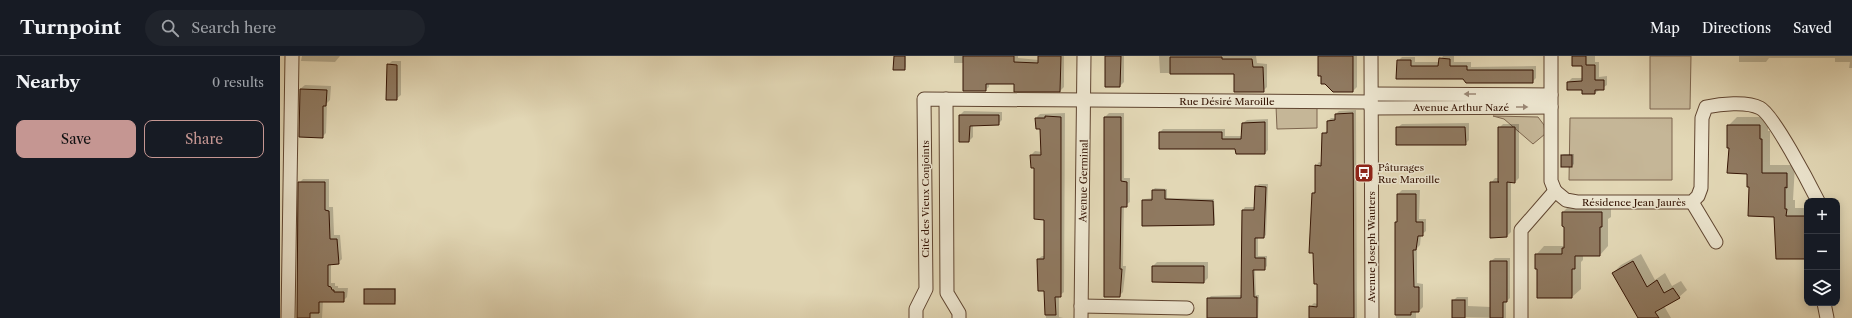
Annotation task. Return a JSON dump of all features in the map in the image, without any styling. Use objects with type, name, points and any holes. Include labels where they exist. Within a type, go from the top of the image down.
[{"type":"street","points":[[288,318],[292,56]]},
{"type":"street","name":"Avenue Germinal","points":[[1084,56],[1081,312],[1187,308]]},
{"type":"street","name":"Avenue Joseph Wauters","points":[[1371,56],[1372,318]]},
{"type":"street","points":[[1521,318],[1521,230],[1555,191],[1551,181],[1551,56]]},
{"type":"street","name":"Cité des Vieux Conjoints","points":[[916,318],[916,309],[926,289],[924,99],[1084,100]]},
{"type":"street","points":[[946,99],[947,293],[959,313],[959,318]]},
{"type":"street","name":"Rue Désiré Maroille","points":[[1084,100],[1371,101]]},
{"type":"street","name":"Avenue Arthur Nazé","points":[[1371,101],[1551,101]]},
{"type":"street","name":"Résidence Jean Jaurès","points":[[1555,191],[1566,200],[1577,202],[1692,202],[1698,196],[1701,188],[1702,118],[1706,107],[1718,104],[1732,104],[1754,105],[1762,108],[1767,113],[1816,198]]},
{"type":"street","name":"Résidence Jean Jaurès","points":[[1692,202],[1716,242]]},
{"type":"street","points":[[1825,306],[1827,318]]},
{"type":"shaded area","points":[[1650,56],[1691,56],[1690,109],[1650,109]]},
{"type":"shaded area","points":[[1276,106],[1317,107],[1317,128],[1277,129]]},
{"type":"shaded area","points":[[1493,116],[1538,117],[1544,125],[1545,134],[1533,144],[1504,119]]},
{"type":"shaded area","points":[[1570,118],[1672,118],[1672,180],[1569,180]]},
{"type":"building","points":[[894,56],[905,56],[905,70],[893,70]]},
{"type":"building","points":[[963,56],[1014,56],[1014,62],[1038,63],[1038,56],[1061,56],[1060,92],[1014,92],[1014,84],[986,84],[986,91],[963,91]]},
{"type":"building","points":[[1105,56],[1121,56],[1120,87],[1105,87]]},
{"type":"building","points":[[1318,56],[1353,56],[1353,92],[1333,92],[1325,84],[1321,84],[1321,76],[1318,76]]},
{"type":"building","points":[[1572,56],[1586,56],[1586,65],[1595,65],[1595,80],[1604,80],[1604,90],[1595,90],[1595,94],[1582,94],[1582,90],[1567,90],[1567,82],[1582,81],[1582,66],[1572,66]]},
{"type":"building","points":[[1170,57],[1222,57],[1222,59],[1252,59],[1253,67],[1263,67],[1264,92],[1234,92],[1234,74],[1170,74]]},
{"type":"building","points":[[1439,58],[1450,59],[1450,66],[1467,66],[1467,70],[1533,70],[1533,83],[1466,83],[1463,79],[1396,79],[1397,60],[1411,60],[1411,66],[1438,66]]},
{"type":"building","points":[[387,64],[397,65],[397,100],[386,100]]},
{"type":"building","points":[[300,89],[327,90],[326,106],[323,106],[323,138],[299,137]]},
{"type":"building","points":[[1353,113],[1354,318],[1309,318],[1309,306],[1317,307],[1317,284],[1314,284],[1313,253],[1309,253],[1312,193],[1315,193],[1315,165],[1321,166],[1322,133],[1327,133],[1327,121],[1335,120],[1335,114]]},
{"type":"building","points":[[959,115],[999,115],[999,125],[970,126],[969,142],[959,142]]},
{"type":"building","points":[[1045,116],[1061,117],[1061,297],[1055,297],[1056,315],[1045,315],[1044,291],[1038,291],[1037,259],[1044,259],[1044,220],[1034,219],[1034,168],[1031,168],[1030,155],[1041,155],[1040,129],[1036,129],[1035,118],[1045,118]]},
{"type":"building","points":[[1104,117],[1121,117],[1121,181],[1127,182],[1127,207],[1121,207],[1120,269],[1122,269],[1120,297],[1104,297]]},
{"type":"building","points":[[1265,122],[1265,154],[1236,154],[1235,149],[1159,149],[1159,132],[1222,132],[1222,139],[1241,139],[1242,123]]},
{"type":"building","points":[[1727,125],[1760,125],[1760,139],[1762,139],[1762,173],[1787,173],[1787,188],[1785,187],[1785,209],[1787,209],[1786,216],[1804,216],[1804,259],[1776,259],[1774,217],[1748,216],[1749,187],[1747,187],[1747,174],[1727,173],[1729,148],[1727,148]]},
{"type":"building","points":[[1396,127],[1465,127],[1466,145],[1396,145]]},
{"type":"building","points":[[1498,127],[1515,127],[1515,183],[1507,182],[1507,237],[1490,238],[1490,182],[1498,182]]},
{"type":"building","points":[[1561,155],[1572,155],[1572,167],[1561,167]]},
{"type":"building","points":[[298,182],[325,182],[325,210],[329,211],[330,239],[337,239],[339,264],[328,265],[328,286],[334,290],[334,292],[344,292],[344,302],[319,302],[319,313],[310,313],[310,318],[297,318]]},
{"type":"building","points":[[1255,186],[1266,187],[1264,238],[1255,238],[1255,258],[1265,258],[1265,270],[1253,270],[1254,297],[1257,297],[1257,318],[1207,318],[1207,298],[1241,298],[1242,210],[1254,210]]},
{"type":"building","points":[[1152,190],[1165,190],[1165,199],[1213,201],[1214,225],[1142,226],[1142,200],[1152,200]]},
{"type":"building","points":[[1397,194],[1416,194],[1416,222],[1423,222],[1423,236],[1418,236],[1416,250],[1413,250],[1414,287],[1419,287],[1419,312],[1411,312],[1411,315],[1395,315],[1395,222],[1397,222]]},
{"type":"building","points":[[1562,212],[1602,212],[1602,227],[1600,227],[1600,256],[1575,256],[1575,269],[1572,269],[1572,298],[1537,298],[1537,269],[1535,269],[1535,254],[1562,254],[1562,248],[1564,248],[1564,227],[1562,226]]},
{"type":"building","points":[[1490,261],[1507,261],[1507,302],[1503,302],[1503,318],[1490,318]]},
{"type":"building","points":[[1633,261],[1647,287],[1657,280],[1664,293],[1673,288],[1680,298],[1655,312],[1659,318],[1638,318],[1612,273]]},
{"type":"building","points":[[1152,266],[1204,266],[1204,283],[1152,282]]},
{"type":"building","points":[[364,289],[395,289],[395,304],[364,304]]},
{"type":"building","points":[[1452,300],[1465,300],[1465,318],[1452,318]]},
{"type":"place","name":"Pâturages Rue Maroille","points":[[1364,173]]}]
